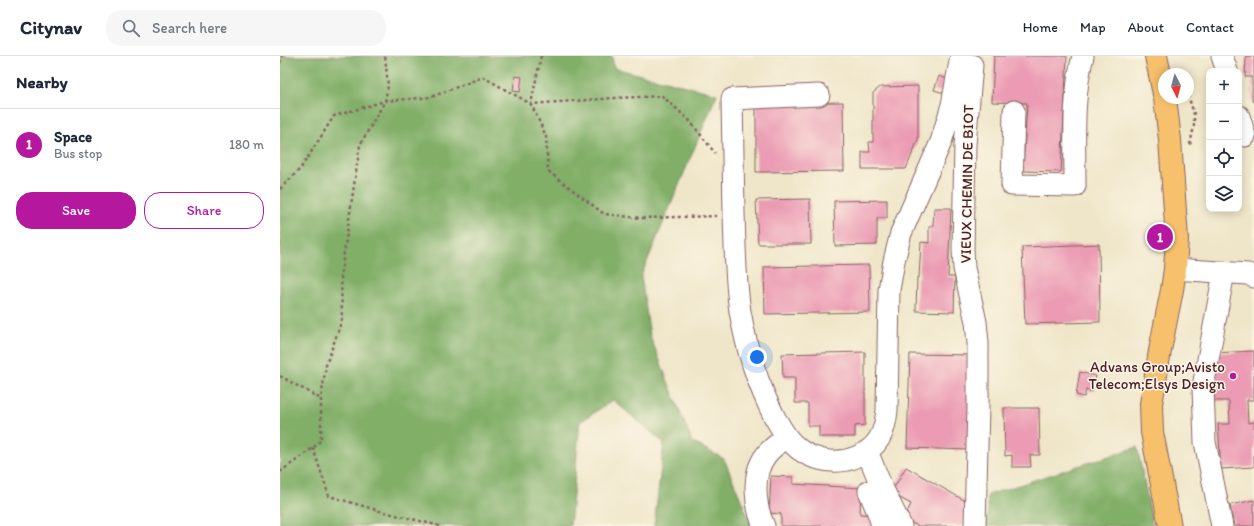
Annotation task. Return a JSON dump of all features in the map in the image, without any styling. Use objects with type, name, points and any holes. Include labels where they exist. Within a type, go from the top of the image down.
[{"type":"main road","points":[[1156,56],[1159,68]]},
{"type":"main road","points":[[1166,104],[1174,188],[1176,239],[1175,269],[1151,404],[1152,432],[1170,526]]},
{"type":"street","points":[[819,95],[732,99],[736,282],[740,312],[756,375],[767,402],[782,430],[791,443],[813,458],[832,461],[848,460],[861,454],[875,444],[882,434],[886,422],[888,396],[889,290],[894,260],[904,227],[941,142],[952,104],[961,56]]},
{"type":"street","name":"VIEUX CHEMIN DE BIOT","points":[[972,56],[965,145],[963,249],[964,268],[976,322],[978,350],[975,526]]},
{"type":"street","points":[[1014,110],[1012,185],[1075,186],[1076,98],[1078,75],[1083,56]]},
{"type":"street","points":[[1222,56],[1225,68]]},
{"type":"street","points":[[1242,126],[1245,136]]},
{"type":"street","points":[[1175,269],[1248,274],[1254,277]]},
{"type":"street","points":[[1222,526],[1205,442],[1203,387],[1224,272]]},
{"type":"street","points":[[764,526],[756,496],[757,477],[760,464],[766,454],[787,437]]},
{"type":"street","points":[[861,454],[882,526]]},
{"type":"street","points":[[861,454],[880,483],[901,526]]},
{"type":"path","points":[[280,63],[282,56]]},
{"type":"path","points":[[280,472],[313,448],[321,440],[321,399],[326,365],[342,320],[341,273],[360,145],[385,101],[388,86],[385,56]]},
{"type":"path","points":[[541,56],[531,104],[546,136],[548,171],[604,214],[640,218],[734,216]]},
{"type":"path","points":[[280,189],[301,168],[334,116],[385,101],[431,97],[483,77],[531,104],[662,96],[689,120],[733,175]]},
{"type":"path","points":[[280,376],[321,399]]},
{"type":"path","points":[[313,448],[329,496],[380,512],[440,526]]},
{"type":"green space","points":[[280,56],[612,56],[614,68],[717,94],[641,276],[650,336],[692,442],[724,459],[752,526],[654,526],[664,443],[613,400],[580,422],[570,526],[280,526]]},
{"type":"green space","points":[[1137,447],[1152,526],[987,526],[988,495]]},
{"type":"building","points":[[994,56],[1067,56],[1061,172],[1023,171],[1027,103],[992,102]]},
{"type":"building","points":[[1246,56],[1254,56],[1254,102],[1252,101],[1252,77],[1245,77]]},
{"type":"building","points":[[515,76],[522,77],[520,92],[513,91]]},
{"type":"building","points":[[939,76],[949,80],[944,93],[934,90]]},
{"type":"building","points":[[918,86],[918,140],[906,169],[862,169],[862,152],[870,152],[869,142],[873,142],[873,93],[880,87]]},
{"type":"building","points":[[843,102],[844,171],[756,172],[756,103]]},
{"type":"building","points":[[810,199],[811,244],[758,244],[756,200]]},
{"type":"building","points":[[887,200],[887,218],[877,218],[877,245],[835,246],[834,201]]},
{"type":"building","points":[[934,208],[951,208],[948,277],[955,277],[954,312],[916,311],[917,277],[919,277],[921,242],[929,243],[929,227],[933,225]]},
{"type":"building","points":[[1099,244],[1100,322],[1025,324],[1022,247]]},
{"type":"building","points":[[869,265],[870,312],[765,314],[764,267]]},
{"type":"building","points":[[1254,351],[1254,400],[1247,400],[1248,423],[1254,422],[1254,467],[1221,469],[1218,424],[1230,424],[1229,401],[1214,401],[1212,353]]},
{"type":"building","points":[[865,352],[865,425],[855,426],[855,437],[819,437],[819,426],[808,426],[808,403],[795,403],[795,378],[783,378],[782,354]]},
{"type":"building","points":[[910,354],[972,355],[969,450],[907,448]]},
{"type":"building","points":[[1080,372],[1096,376],[1092,392],[1086,390],[1084,397],[1076,395]]},
{"type":"building","points":[[1004,408],[1039,408],[1040,455],[1030,455],[1031,467],[1012,467],[1012,455],[1005,456]]},
{"type":"building","points":[[906,467],[969,503],[969,526],[918,526],[904,519],[911,504],[891,493]]},
{"type":"building","points":[[771,476],[793,477],[793,484],[861,488],[860,514],[873,515],[873,526],[781,526],[781,514],[769,513]]},
{"type":"building","points":[[1254,500],[1254,526],[1234,526],[1230,505]]},
{"type":"place","name":"Space","points":[[1160,237]]},
{"type":"place","name":"Advans Group;Avisto Telecom;Elsys Design","points":[[1233,376]]}]
